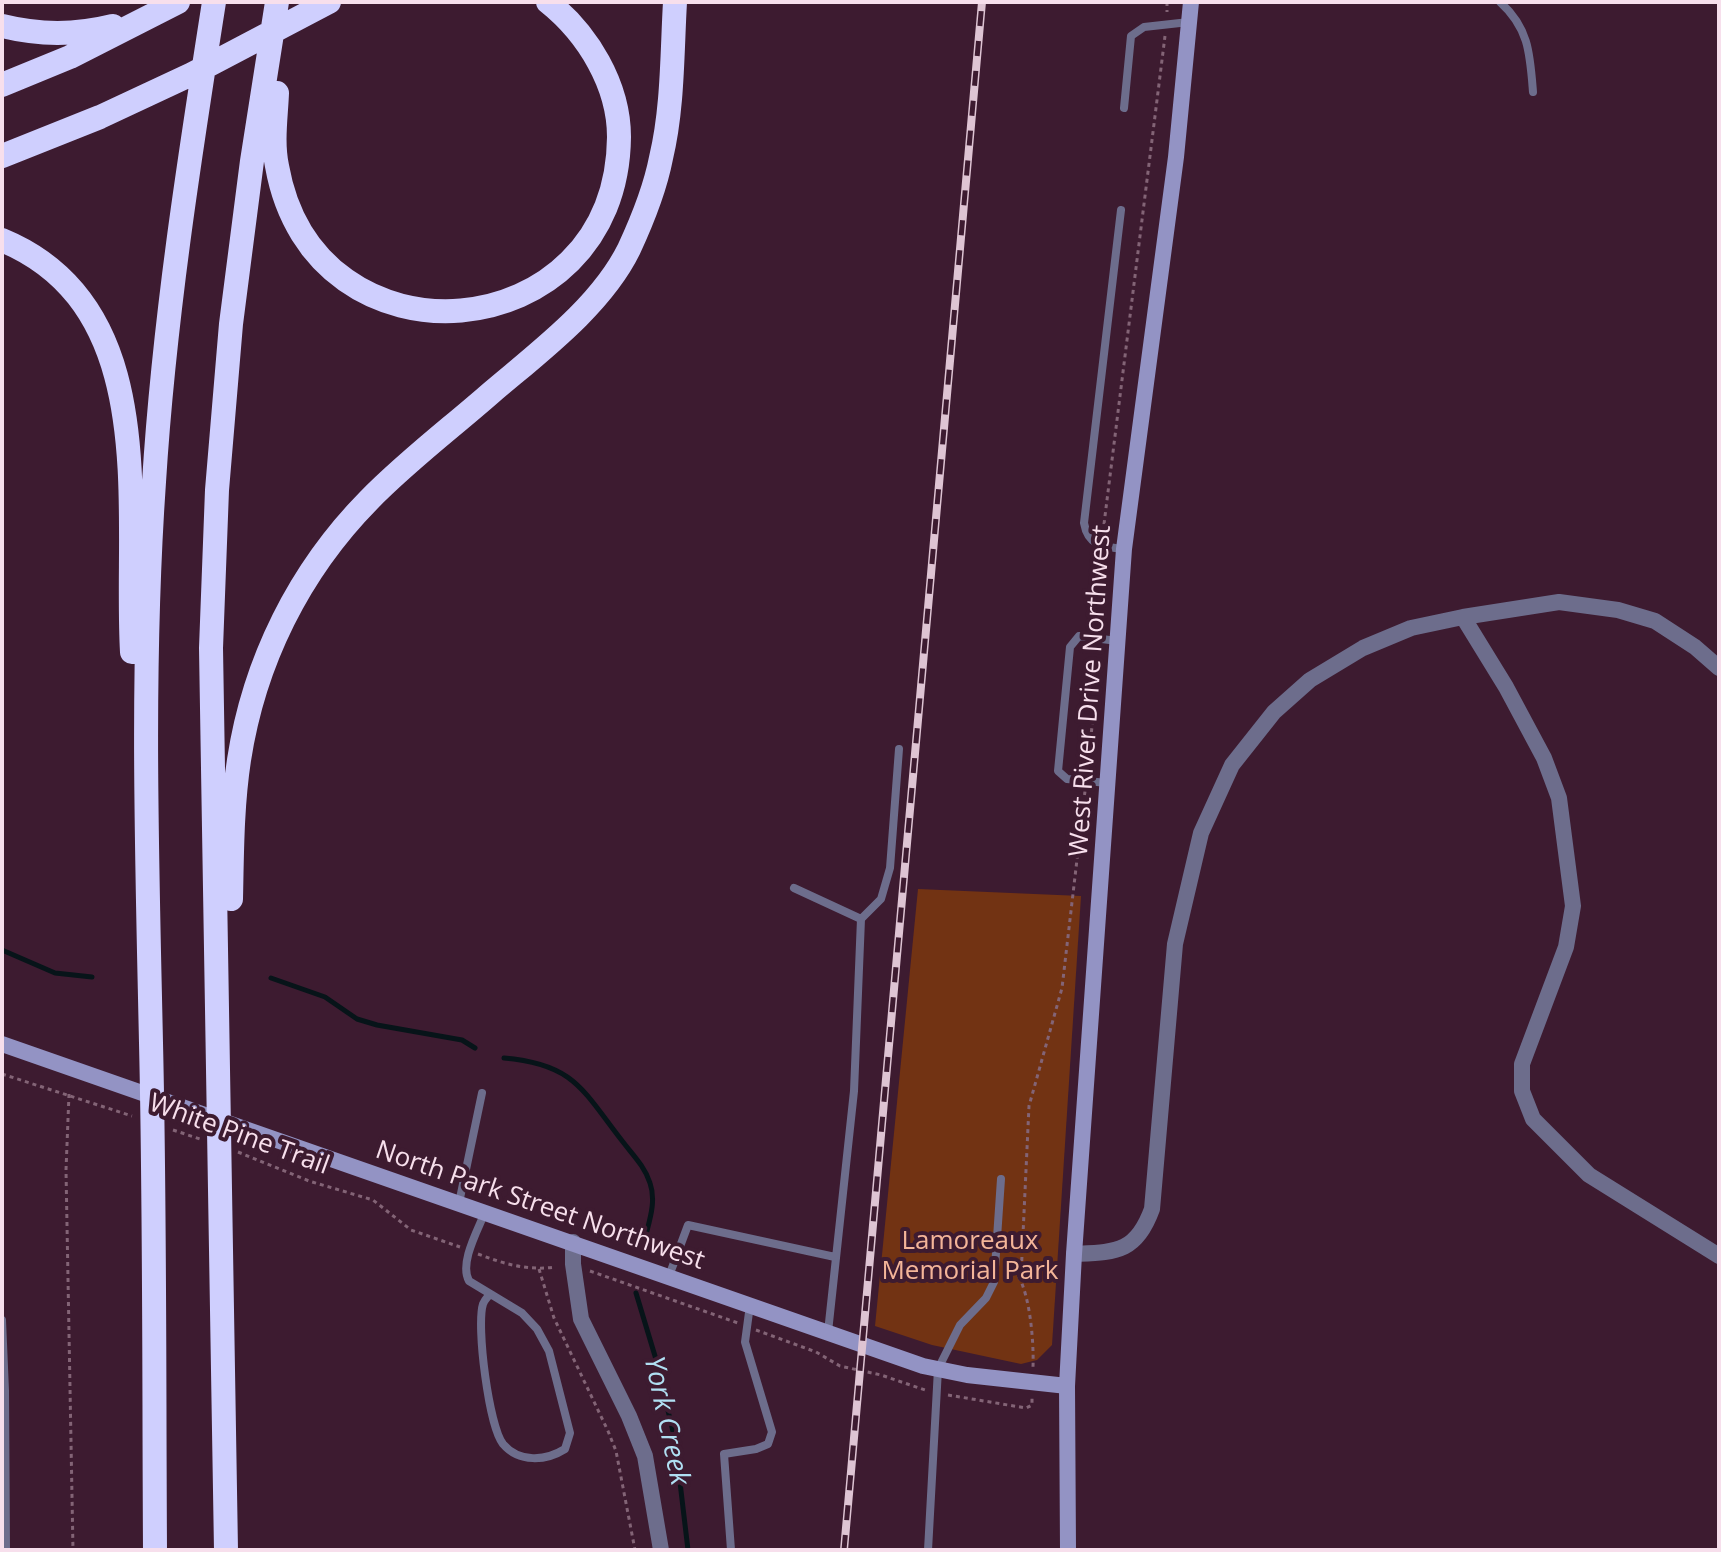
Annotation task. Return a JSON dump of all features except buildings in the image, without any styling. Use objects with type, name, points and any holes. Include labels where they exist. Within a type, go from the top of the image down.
[{"type":"highway","points":[[155,1550],[160,1137],[151,1045],[145,775],[153,483],[182,205],[214,2]]},
{"type":"highway","points":[[280,2],[276,164],[287,204],[302,233],[330,267],[369,293],[407,308],[447,312],[481,309],[509,301],[551,277],[584,244],[613,189],[619,132],[612,92],[587,44],[548,2]]},
{"type":"highway","points":[[226,1550],[230,1160],[219,1063],[211,705],[217,490],[231,324],[252,161],[280,2]]},
{"type":"highway","points":[[219,1063],[230,942],[232,830],[238,761],[248,712],[265,657],[293,599],[328,547],[369,500],[560,334],[598,294],[628,252],[646,208],[661,158],[668,109],[675,2]]},
{"type":"highway","points":[[2,156],[100,117],[328,3]]},
{"type":"highway","points":[[2,26],[43,33],[92,32],[166,8]]},
{"type":"highway","points":[[2,85],[70,57],[166,8]]},
{"type":"highway","points":[[2,240],[40,262],[73,291],[91,315],[117,373],[129,462],[131,640],[145,775]]},
{"type":"main road","name":"West River Drive Northwest","points":[[1068,1550],[1067,1386],[1074,1254],[1124,549],[1176,157],[1191,2]]},
{"type":"main road","name":"North Park Street Northwest","points":[[2,1044],[938,1369],[1067,1386]]},
{"type":"street","points":[[1074,1254],[1105,1253],[1132,1243],[1144,1229],[1152,1209],[1175,944],[1201,833],[1232,765],[1274,712],[1310,680],[1363,648],[1411,628],[1559,602],[1618,610],[1655,621],[1695,647],[1719,668]]},
{"type":"street","points":[[1463,617],[1513,699],[1544,758],[1559,798],[1573,906],[1566,947],[1522,1064],[1522,1091],[1533,1119],[1589,1175],[1719,1256]]},
{"type":"street","points":[[573,1242],[581,1319],[629,1416],[645,1456],[661,1550]]},
{"type":"lane","points":[[1500,2],[1516,17],[1529,49],[1533,92]]},
{"type":"lane","points":[[1124,108],[1131,36],[1144,27],[1190,22]]},
{"type":"lane","points":[[1121,210],[1084,523],[1088,537],[1097,545],[1124,549]]},
{"type":"lane","points":[[1107,783],[1067,779],[1058,771],[1070,647],[1079,636],[1117,641]]},
{"type":"lane","points":[[828,1333],[854,1091],[861,919],[881,899],[890,868],[899,749]]},
{"type":"lane","points":[[794,888],[861,919]]},
{"type":"lane","points":[[459,1203],[482,1093]]},
{"type":"lane","points":[[928,1550],[938,1369],[960,1325],[986,1298],[994,1282],[1001,1179]]},
{"type":"lane","points":[[485,1212],[470,1251],[466,1276],[522,1313],[537,1329],[549,1351],[570,1433],[565,1449],[548,1457],[540,1459],[517,1454],[501,1441],[488,1392],[482,1308],[490,1294]]},
{"type":"lane","points":[[669,1276],[688,1225],[835,1257]]},
{"type":"lane","points":[[731,1550],[724,1454],[768,1444],[772,1432],[745,1342],[750,1305]]},
{"type":"lane","points":[[2,1320],[6,1550]]},
{"type":"path","name":"White Pine Trail","points":[[2,1074],[140,1118]]},
{"type":"path","points":[[69,1094],[66,1170],[73,1550]]},
{"type":"path","name":"White Pine Trail","points":[[160,1137],[210,1142]]},
{"type":"path","name":"White Pine Trail","points":[[230,1160],[373,1200],[411,1230],[508,1265],[539,1269],[554,1318],[616,1451],[635,1550]]},
{"type":"green space","name":"Lamoreaux Memorial Park","points":[[918,889],[1081,896],[1052,1345],[1037,1360],[1021,1364],[932,1345],[875,1326]]},
{"type":"waterway","name":"York Creek","points":[[2,950],[55,973],[92,977]]},
{"type":"waterway","name":"York Creek","points":[[271,978],[325,997],[357,1019],[462,1040],[475,1048]]},
{"type":"waterway","name":"York Creek","points":[[504,1058],[547,1066],[575,1083],[598,1108],[648,1177],[653,1198],[644,1243]]},
{"type":"waterway","name":"York Creek","points":[[636,1293],[675,1440],[688,1550]]},
{"type":"railway","points":[[844,1550],[982,2]]}]
